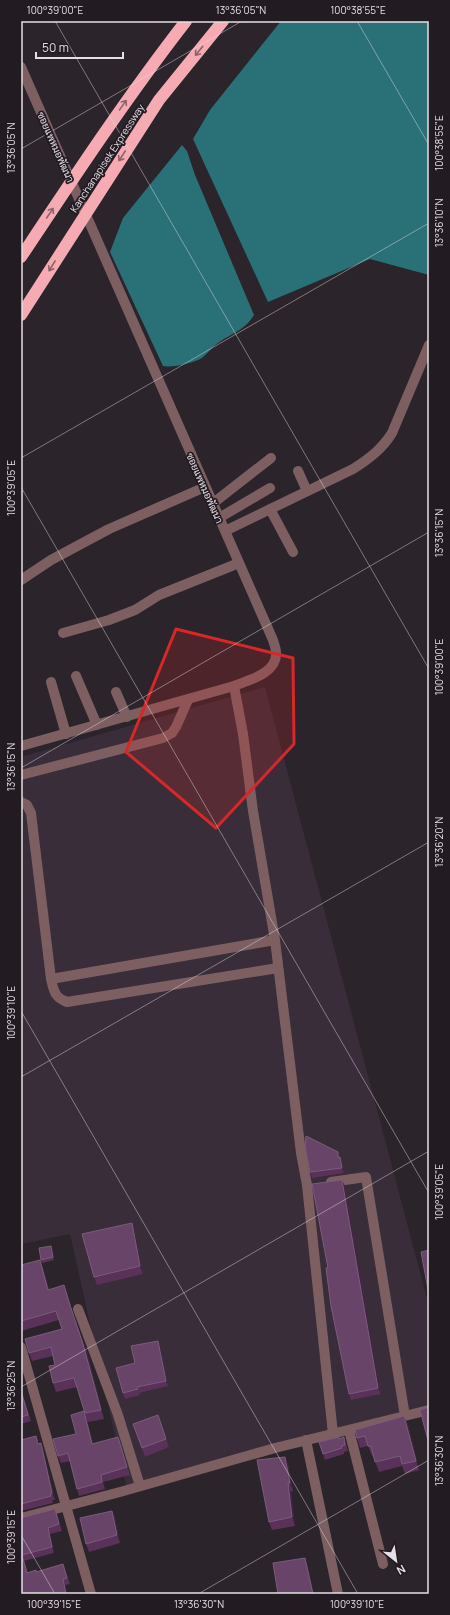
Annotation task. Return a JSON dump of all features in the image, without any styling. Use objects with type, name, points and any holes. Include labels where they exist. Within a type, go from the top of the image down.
[{"type":"highway","name":"Kanchanapisek Expressway","points":[[21,257],[130,96],[186,21]]},
{"type":"highway","name":"Kanchanapisek Expressway","points":[[21,314],[159,100],[223,21]]},
{"type":"street","name":"ซอยแพหมอพัฒนา","points":[[21,68],[273,640],[276,654],[274,663],[268,671],[234,686],[21,746]]},
{"type":"street","points":[[225,531],[354,469],[368,460],[385,444],[395,426],[429,345]]},
{"type":"street","points":[[212,504],[272,458]]},
{"type":"street","points":[[298,471],[307,491]]},
{"type":"street","points":[[21,580],[52,560],[109,529],[205,487],[219,518],[270,488]]},
{"type":"street","points":[[270,509],[293,552]]},
{"type":"street","points":[[63,632],[108,620],[135,610],[159,595],[239,564]]},
{"type":"street","points":[[76,676],[97,725]]},
{"type":"street","points":[[51,682],[66,734]]},
{"type":"street","points":[[234,686],[243,734],[253,811],[275,940],[301,1152],[314,1184],[333,1434]]},
{"type":"street","points":[[116,692],[127,717]]},
{"type":"street","points":[[21,775],[163,738],[172,733],[176,727],[188,700]]},
{"type":"street","points":[[21,802],[27,805],[32,812],[51,979],[55,994],[60,999],[67,1002],[278,968]]},
{"type":"street","points":[[51,979],[275,940]]},
{"type":"street","points":[[314,1184],[366,1177],[406,1416]]},
{"type":"street","points":[[78,1309],[118,1415],[140,1486]]},
{"type":"street","points":[[21,1346],[91,1594]]},
{"type":"street","points":[[21,1518],[306,1440],[429,1410]]},
{"type":"street","points":[[349,1430],[383,1564]]},
{"type":"street","points":[[306,1440],[338,1594]]},
{"type":"highlighted area","points":[[176,629],[293,658],[294,744],[216,828],[126,752]]},
{"type":"shaded area","points":[[265,687],[429,1306],[429,1411],[127,1490],[70,1234],[21,1244],[21,757]]},
{"type":"water","points":[[281,21],[429,21],[429,275],[370,259],[268,302],[193,139],[210,110]]},
{"type":"water","points":[[182,145],[187,151],[195,175],[254,315],[246,325],[216,345],[202,358],[183,365],[163,366],[110,252],[123,218]]},
{"type":"building","points":[[306,1136],[338,1152],[338,1157],[340,1157],[342,1168],[310,1172],[305,1146]]},
{"type":"building","points":[[342,1180],[378,1388],[349,1394],[331,1306],[326,1268],[328,1268],[312,1184]]},
{"type":"building","points":[[132,1223],[140,1266],[94,1277],[82,1234]]},
{"type":"building","points":[[51,1246],[53,1257],[41,1260],[39,1248]]},
{"type":"building","points":[[429,1250],[429,1295],[421,1252]]},
{"type":"building","points":[[40,1260],[48,1290],[64,1285],[83,1344],[101,1410],[85,1413],[74,1378],[53,1383],[49,1366],[55,1365],[51,1347],[29,1353],[25,1339],[62,1329],[56,1311],[21,1321],[21,1265]]},
{"type":"building","points":[[158,1341],[166,1381],[137,1387],[138,1389],[123,1393],[116,1368],[135,1363],[131,1346]]},
{"type":"building","points":[[21,1391],[28,1415],[21,1417]]},
{"type":"building","points":[[429,1407],[429,1444],[420,1410]]},
{"type":"building","points":[[84,1411],[92,1444],[118,1437],[127,1467],[101,1475],[102,1482],[77,1489],[68,1453],[58,1456],[53,1439],[76,1434],[71,1415]]},
{"type":"building","points":[[158,1415],[166,1439],[142,1448],[133,1424]]},
{"type":"building","points":[[404,1416],[416,1461],[402,1464],[400,1456],[375,1462],[371,1446],[368,1446],[365,1436],[357,1438],[355,1430]]},
{"type":"building","points":[[36,1436],[38,1444],[41,1443],[52,1493],[50,1494],[51,1496],[21,1504],[21,1440]]},
{"type":"building","points":[[339,1437],[339,1439],[344,1437],[345,1445],[341,1446],[342,1448],[323,1454],[319,1442]]},
{"type":"building","points":[[285,1457],[290,1483],[288,1483],[292,1517],[269,1522],[257,1460]]},
{"type":"building","points":[[55,1509],[59,1524],[48,1528],[52,1547],[22,1555],[27,1573],[36,1570],[36,1572],[63,1564],[67,1578],[63,1579],[66,1594],[21,1594],[21,1518]]},
{"type":"building","points":[[112,1511],[117,1535],[86,1544],[80,1518]]},
{"type":"building","points":[[305,1558],[313,1594],[278,1594],[273,1563]]}]
